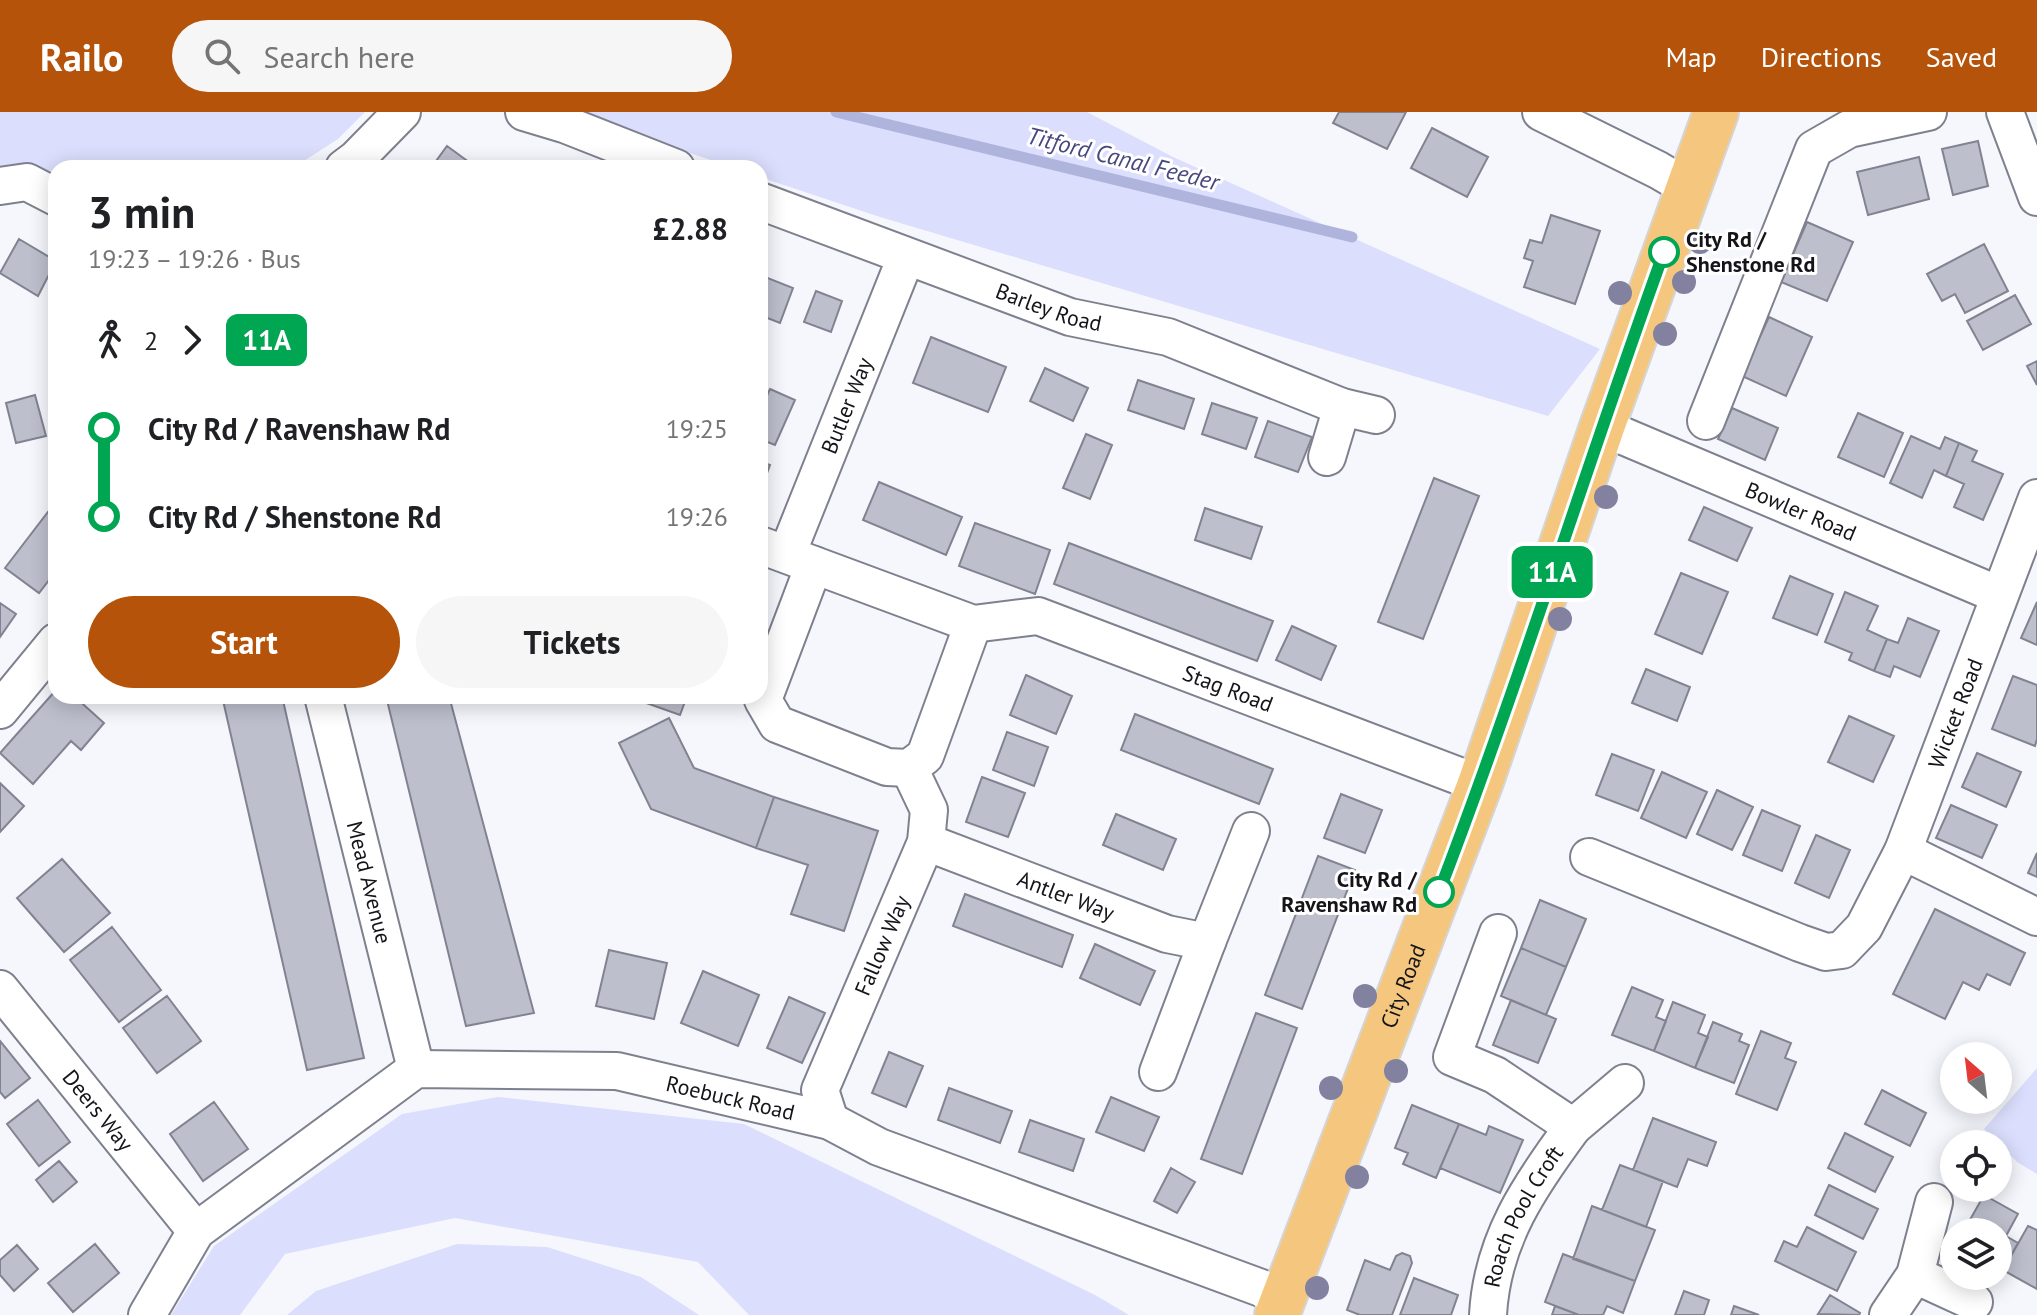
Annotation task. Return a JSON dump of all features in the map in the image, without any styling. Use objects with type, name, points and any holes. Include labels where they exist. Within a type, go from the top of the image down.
[{"type":"main road","name":"City Road","points":[[1280,1308],[1480,784],[1602,427],[1716,112]]},
{"type":"street","points":[[355,160],[402,112]]},
{"type":"street","points":[[524,112],[564,124],[656,160]]},
{"type":"street","points":[[1541,112],[1687,187]]},
{"type":"street","points":[[2005,112],[2037,197]]},
{"type":"street","points":[[1706,421],[1814,149],[1849,129],[1911,115]]},
{"type":"street","points":[[0,186],[27,182],[48,193]]},
{"type":"street","name":"Barley Road","points":[[768,204],[1070,317],[1168,337],[1342,407],[1376,415]]},
{"type":"street","name":"Butler Way","points":[[768,670],[787,555],[906,257]]},
{"type":"street","points":[[1327,457],[1342,407]]},
{"type":"street","name":"Bowler Road","points":[[1602,427],[1999,595]]},
{"type":"street","name":"Wicket Road","points":[[1589,857],[1826,952],[1842,950],[1864,927],[1903,851],[2037,498]]},
{"type":"street","points":[[787,555],[973,624],[925,756],[909,768]]},
{"type":"street","name":"Stag Road","points":[[973,624],[1038,616],[1480,784]]},
{"type":"street","points":[[0,710],[48,652]]},
{"type":"street","name":"Mead Avenue","points":[[325,704],[416,1069]]},
{"type":"street","name":"Butler Way","points":[[765,704],[777,724],[887,767],[909,768]]},
{"type":"street","name":"Fallow Way","points":[[830,1121],[820,1090],[926,842],[929,810],[909,768]]},
{"type":"street","points":[[1158,1072],[1251,831]]},
{"type":"street","name":"Antler Way","points":[[926,842],[1167,934],[1207,942]]},
{"type":"street","points":[[1903,851],[2037,917]]},
{"type":"street","name":"Roach Pool Croft","points":[[1498,933],[1452,1057],[1495,1075],[1573,1127]]},
{"type":"street","name":"Deers Way","points":[[0,989],[196,1231]]},
{"type":"street","points":[[147,1315],[196,1231],[416,1069]]},
{"type":"street","name":"Roebuck Road","points":[[416,1069],[617,1071],[830,1121],[879,1147],[1261,1288],[1280,1308]]},
{"type":"street","name":"Roach Pool Croft","points":[[1488,1315],[1502,1241],[1530,1185],[1573,1127],[1625,1083]]},
{"type":"street","points":[[1888,1315],[1915,1275],[1934,1202]]},
{"type":"street","points":[[1915,1275],[1974,1302]]},
{"type":"shaded area","points":[[0,112],[365,112],[338,139],[305,160],[48,160],[48,171],[0,166]]},
{"type":"shaded area","points":[[569,112],[1087,112],[1173,157],[1600,349],[1548,416],[880,217],[768,180],[768,160],[710,160]]},
{"type":"shaded area","points":[[2037,1068],[2037,1174],[2012,1157],[2012,1130],[1984,1129],[1997,1114],[2012,1114],[2012,1097]]},
{"type":"shaded area","points":[[498,1097],[744,1124],[1095,1295],[1129,1315],[749,1315],[698,1262],[455,1218],[285,1254],[240,1315],[171,1315],[214,1246],[402,1114]]},
{"type":"shaded area","points":[[457,1244],[547,1247],[641,1277],[699,1315],[287,1315],[316,1291]]},
{"type":"building","points":[[1339,112],[1406,112],[1387,149],[1333,123]]},
{"type":"building","points":[[1432,128],[1488,157],[1467,197],[1411,168]]},
{"type":"building","points":[[1978,141],[1988,186],[1953,195],[1942,149]]},
{"type":"building","points":[[447,146],[466,160],[437,160]]},
{"type":"building","points":[[1919,157],[1929,199],[1868,215],[1857,172]]},
{"type":"building","points":[[1551,215],[1600,231],[1575,304],[1524,287],[1533,261],[1524,258],[1530,240],[1542,243]]},
{"type":"building","points":[[1807,222],[1853,242],[1827,301],[1781,282]]},
{"type":"building","points":[[19,239],[48,256],[48,277],[38,296],[0,273]]},
{"type":"building","points":[[1984,244],[2008,291],[1965,313],[1955,294],[1942,301],[1927,274]]},
{"type":"building","points":[[768,278],[793,288],[780,323],[768,318]]},
{"type":"building","points":[[816,291],[842,301],[831,332],[804,322]]},
{"type":"building","points":[[2015,295],[2031,324],[1983,350],[1967,321]]},
{"type":"building","points":[[1769,317],[1812,337],[1786,396],[1742,376]]},
{"type":"building","points":[[931,337],[1006,367],[988,412],[913,383]]},
{"type":"building","points":[[2037,361],[2037,385],[2027,366]]},
{"type":"building","points":[[1045,368],[1088,388],[1073,421],[1030,401]]},
{"type":"building","points":[[1138,380],[1194,399],[1184,429],[1128,410]]},
{"type":"building","points":[[770,389],[795,400],[775,445],[768,442]]},
{"type":"building","points":[[35,395],[46,436],[16,443],[6,403]]},
{"type":"building","points":[[1212,403],[1257,418],[1246,449],[1202,434]]},
{"type":"building","points":[[1732,408],[1778,428],[1765,460],[1718,439]]},
{"type":"building","points":[[1858,413],[1903,433],[1884,477],[1838,457]]},
{"type":"building","points":[[1268,421],[1312,437],[1298,472],[1255,457]]},
{"type":"building","points":[[1086,434],[1112,445],[1090,499],[1063,488]]},
{"type":"building","points":[[1911,436],[1940,449],[1945,437],[1959,443],[1946,476],[1934,470],[1922,498],[1890,483]]},
{"type":"building","points":[[1959,443],[1977,451],[1972,461],[2003,474],[1983,520],[1954,507],[1964,484],[1946,476]]},
{"type":"building","points":[[1434,478],[1479,496],[1423,639],[1378,622]]},
{"type":"building","points":[[879,482],[962,517],[946,555],[863,520]]},
{"type":"building","points":[[1704,507],[1752,528],[1737,561],[1689,540]]},
{"type":"building","points":[[1205,508],[1262,527],[1251,559],[1195,540]]},
{"type":"building","points":[[48,512],[48,581],[39,593],[5,568]]},
{"type":"building","points":[[975,523],[1050,550],[1035,594],[959,566]]},
{"type":"building","points":[[1069,543],[1273,621],[1257,661],[1054,584]]},
{"type":"building","points":[[1681,573],[1728,592],[1702,654],[1655,634]]},
{"type":"building","points":[[1790,576],[1833,594],[1817,635],[1773,618]]},
{"type":"building","points":[[1845,592],[1878,606],[1867,630],[1887,639],[1874,671],[1849,660],[1852,653],[1825,642]]},
{"type":"building","points":[[2037,602],[2037,645],[2021,638]]},
{"type":"building","points":[[0,603],[16,614],[0,637]]},
{"type":"building","points":[[1908,618],[1939,631],[1920,677],[1894,666],[1890,677],[1874,671],[1887,639],[1898,643]]},
{"type":"building","points":[[1292,626],[1336,646],[1321,680],[1276,660]]},
{"type":"building","points":[[1646,669],[1690,687],[1677,721],[1632,703]]},
{"type":"building","points":[[1026,675],[1072,696],[1056,734],[1010,715]]},
{"type":"building","points":[[2013,676],[2037,685],[2035,746],[1992,729]]},
{"type":"building","points":[[48,699],[48,704],[83,704],[104,723],[81,750],[71,741],[33,784],[0,753]]},
{"type":"building","points":[[224,704],[284,704],[364,1058],[307,1070]]},
{"type":"building","points":[[388,704],[451,704],[534,1013],[466,1026]]},
{"type":"building","points":[[649,704],[684,704],[680,715]]},
{"type":"building","points":[[1135,714],[1273,769],[1259,804],[1121,750]]},
{"type":"building","points":[[1849,716],[1894,736],[1873,782],[1828,762]]},
{"type":"building","points":[[669,718],[694,768],[774,797],[756,848],[651,809],[619,743]]},
{"type":"building","points":[[1007,732],[1048,747],[1034,786],[993,770]]},
{"type":"building","points":[[1977,753],[2021,772],[2006,807],[1962,787]]},
{"type":"building","points":[[1612,754],[1654,770],[1638,811],[1596,795]]},
{"type":"building","points":[[1662,772],[1707,792],[1686,838],[1641,818]]},
{"type":"building","points":[[982,777],[1025,793],[1008,837],[966,822]]},
{"type":"building","points":[[0,783],[24,806],[0,832]]},
{"type":"building","points":[[1717,790],[1753,807],[1732,850],[1697,834]]},
{"type":"building","points":[[1341,794],[1382,810],[1365,853],[1324,838]]},
{"type":"building","points":[[774,797],[878,831],[844,931],[791,914],[808,865],[756,848]]},
{"type":"building","points":[[1951,805],[1997,825],[1982,858],[1936,838]]},
{"type":"building","points":[[1762,810],[1800,826],[1782,871],[1743,855]]},
{"type":"building","points":[[1116,814],[1176,839],[1163,870],[1103,845]]},
{"type":"building","points":[[1816,835],[1850,850],[1829,898],[1795,883]]},
{"type":"building","points":[[2037,853],[2037,877],[2028,873]]},
{"type":"building","points":[[1318,856],[1355,870],[1302,1009],[1265,995]]},
{"type":"building","points":[[62,859],[110,913],[64,952],[17,898]]},
{"type":"building","points":[[965,894],[1073,935],[1062,967],[953,926]]},
{"type":"building","points":[[1540,900],[1586,919],[1566,967],[1521,948]]},
{"type":"building","points":[[1935,909],[2025,953],[2010,985],[1987,974],[1979,990],[1963,982],[1945,1019],[1893,994]]},
{"type":"building","points":[[112,927],[161,990],[119,1022],[70,960]]},
{"type":"building","points":[[1095,944],[1155,971],[1140,1005],[1080,978]]},
{"type":"building","points":[[1521,948],[1566,967],[1546,1015],[1501,996]]},
{"type":"building","points":[[609,950],[667,963],[654,1019],[596,1006]]},
{"type":"building","points":[[703,971],[759,995],[738,1046],[681,1023]]},
{"type":"building","points":[[1632,987],[1663,1000],[1656,1017],[1666,1021],[1654,1051],[1612,1035]]},
{"type":"building","points":[[167,996],[201,1041],[157,1073],[123,1028]]},
{"type":"building","points":[[789,997],[825,1013],[802,1063],[767,1048]]},
{"type":"building","points":[[1511,1000],[1556,1019],[1538,1063],[1493,1045]]},
{"type":"building","points":[[1673,1002],[1705,1015],[1698,1033],[1708,1037],[1695,1068],[1654,1051]]},
{"type":"building","points":[[1256,1013],[1297,1028],[1242,1174],[1201,1159]]},
{"type":"building","points":[[1713,1022],[1742,1034],[1739,1041],[1749,1045],[1734,1083],[1695,1068]]},
{"type":"building","points":[[1761,1031],[1791,1043],[1785,1058],[1796,1062],[1777,1110],[1736,1094]]},
{"type":"building","points":[[0,1041],[30,1078],[5,1098],[0,1092]]},
{"type":"building","points":[[889,1052],[923,1066],[906,1107],[872,1093]]},
{"type":"building","points":[[949,1088],[1012,1111],[1000,1143],[938,1120]]},
{"type":"building","points":[[1882,1090],[1926,1113],[1910,1146],[1865,1124]]},
{"type":"building","points":[[1111,1097],[1159,1117],[1144,1151],[1096,1132]]},
{"type":"building","points":[[38,1100],[70,1142],[39,1166],[7,1124]]},
{"type":"building","points":[[214,1102],[248,1149],[203,1181],[170,1134]]},
{"type":"building","points":[[1412,1105],[1459,1124],[1436,1178],[1403,1164],[1408,1153],[1395,1148]]},
{"type":"building","points":[[1653,1118],[1716,1142],[1707,1166],[1688,1159],[1677,1187],[1633,1170]]},
{"type":"building","points":[[1030,1120],[1084,1139],[1073,1171],[1019,1152]]},
{"type":"building","points":[[1459,1124],[1486,1135],[1489,1126],[1523,1140],[1500,1193],[1440,1168]]},
{"type":"building","points":[[1845,1133],[1893,1157],[1875,1192],[1828,1168]]},
{"type":"building","points":[[59,1161],[77,1182],[53,1202],[36,1180]]},
{"type":"building","points":[[1620,1165],[1663,1181],[1646,1227],[1602,1210]]},
{"type":"building","points":[[1171,1168],[1195,1182],[1177,1213],[1154,1201]]},
{"type":"building","points":[[1829,1185],[1878,1209],[1863,1239],[1815,1215]]},
{"type":"building","points":[[1980,1202],[1997,1202],[2018,1214],[2012,1225],[2012,1218],[1971,1218]]},
{"type":"building","points":[[1592,1206],[1655,1230],[1635,1281],[1573,1259]]},
{"type":"building","points":[[2028,1226],[2037,1230],[2037,1289],[2012,1275],[2012,1254]]},
{"type":"building","points":[[1807,1227],[1856,1252],[1837,1291],[1775,1261],[1784,1241],[1797,1247]]},
{"type":"building","points":[[2012,1240],[2018,1243],[2012,1254]]},
{"type":"building","points":[[95,1244],[119,1273],[73,1312],[48,1283]]},
{"type":"building","points":[[17,1245],[38,1269],[14,1291],[0,1275],[0,1260]]},
{"type":"building","points":[[1402,1253],[1410,1256],[1412,1263],[1392,1315],[1360,1315],[1347,1310],[1365,1260],[1390,1270],[1396,1256]]},
{"type":"building","points":[[1563,1254],[1635,1281],[1623,1313],[1607,1306],[1603,1315],[1579,1315],[1545,1302]]},
{"type":"building","points":[[1414,1278],[1458,1295],[1451,1315],[1400,1315]]},
{"type":"building","points":[[1684,1291],[1709,1300],[1704,1315],[1675,1315]]},
{"type":"building","points":[[1830,1295],[1860,1313],[1859,1315],[1818,1314]]},
{"type":"building","points":[[1555,1306],[1579,1315],[1552,1315]]},
{"type":"building","points":[[1734,1306],[1759,1315],[1731,1315]]},
{"type":"waterway","name":"Titford Canal Feeder","points":[[836,112],[1352,237]]},
{"type":"bus line","name":"11A","points":[[1439,892],[1480,784],[1664,252]]},
{"type":"place","name":"City Rd / Shenstone Rd","points":[[1664,252]]},
{"type":"place","name":"City Rd / Ravenshaw Rd","points":[[1439,892]]}]
